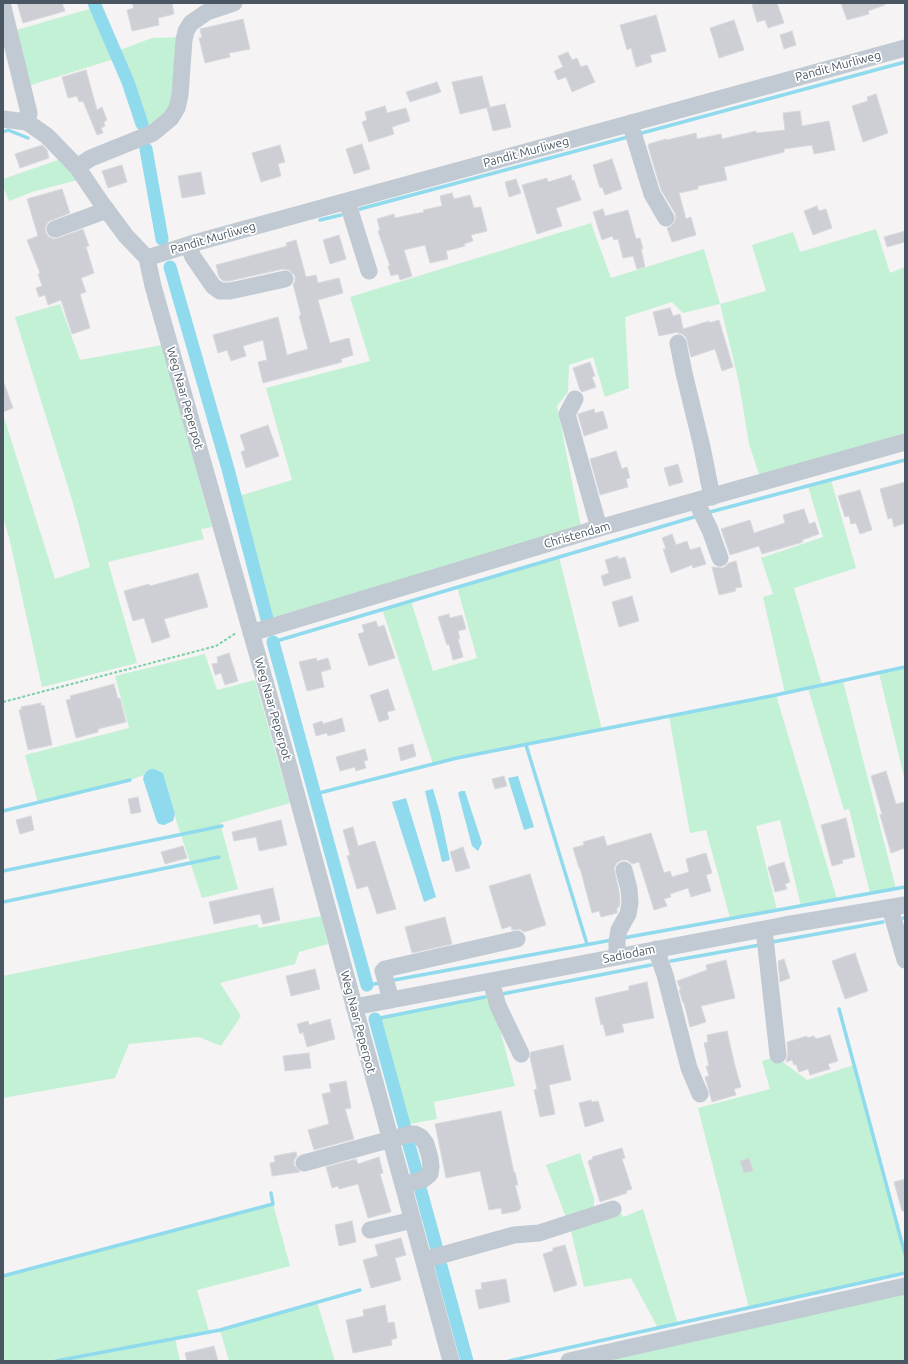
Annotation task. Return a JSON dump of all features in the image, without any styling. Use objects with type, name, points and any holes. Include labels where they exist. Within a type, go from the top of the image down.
[{"type":"street","points":[[77,167],[91,158],[153,133],[171,118],[180,95],[186,31],[191,23],[207,12],[234,3]]},
{"type":"street","points":[[3,6],[29,112],[27,122]]},
{"type":"street","name":"Pandit Murliweg","points":[[147,258],[188,245],[905,48]]},
{"type":"street","points":[[3,119],[27,122],[47,136],[77,167],[126,236],[147,258]]},
{"type":"street","points":[[630,123],[652,194],[666,218]]},
{"type":"street","points":[[347,201],[369,271]]},
{"type":"street","points":[[55,230],[107,210]]},
{"type":"street","points":[[188,245],[193,257],[213,286],[220,291],[230,291],[285,279]]},
{"type":"street","name":"Weg Naar Peperpot","points":[[147,258],[153,286],[250,629],[451,1361]]},
{"type":"street","points":[[678,343],[702,447],[704,499],[710,530],[720,558]]},
{"type":"street","points":[[575,399],[567,414],[598,528]]},
{"type":"street","name":"Christendam","points":[[250,629],[598,528],[905,442]]},
{"type":"street","points":[[617,957],[619,930],[628,914],[630,903],[630,889],[624,870]]},
{"type":"street","points":[[897,907],[905,960]]},
{"type":"street","name":"Sadiodam","points":[[354,1007],[764,929],[897,907]]},
{"type":"street","points":[[764,929],[778,1055]]},
{"type":"street","points":[[391,1000],[383,971],[385,969],[517,939]]},
{"type":"street","points":[[656,949],[665,975],[689,1068],[700,1094]]},
{"type":"street","points":[[491,981],[498,1006],[522,1054]]},
{"type":"street","points":[[304,1163],[410,1134],[415,1134],[421,1136],[426,1144],[430,1158],[430,1174],[424,1179],[403,1185]]},
{"type":"street","points":[[424,1260],[514,1235],[538,1233],[613,1209]]},
{"type":"street","points":[[370,1230],[413,1220]]},
{"type":"street","points":[[569,1361],[905,1286]]},
{"type":"path","points":[[3,702],[216,646],[250,629]]},
{"type":"green space","points":[[96,7],[115,52],[152,38],[179,37],[177,68],[167,116],[143,133],[142,124],[128,82],[117,58],[28,86],[13,31]]},
{"type":"green space","points":[[61,159],[78,180],[35,191],[9,201],[3,186],[3,179]]},
{"type":"green space","points":[[591,223],[611,278],[704,249],[720,304],[683,313],[672,302],[625,317],[629,388],[605,397],[593,357],[569,365],[568,392],[557,406],[581,527],[267,619],[236,497],[292,480],[266,388],[370,361],[350,297]]},
{"type":"green space","points":[[876,229],[890,273],[905,267],[905,437],[760,477],[749,444],[739,383],[720,304],[766,291],[752,245],[793,232],[800,252]]},
{"type":"green space","points":[[60,304],[80,360],[162,345],[212,527],[201,529],[204,539],[108,562],[137,663],[42,687],[9,537],[3,517],[3,414],[55,579],[90,567],[73,503],[15,317]]},
{"type":"green space","points":[[831,480],[856,568],[794,588],[822,685],[843,681],[896,889],[870,893],[849,809],[844,810],[808,688],[785,693],[763,597],[773,594],[761,558],[823,537],[808,486]]},
{"type":"green space","points":[[559,557],[602,730],[433,764],[382,609],[411,601],[433,671],[477,658],[457,587]]},
{"type":"green space","points":[[205,654],[217,690],[255,680],[290,803],[220,823],[238,889],[202,898],[175,817],[163,773],[155,769],[147,771],[144,775],[130,780],[38,803],[25,755],[129,728],[115,676]]},
{"type":"green space","points":[[905,667],[905,781],[879,673]]},
{"type":"green space","points":[[776,695],[837,899],[801,906],[780,820],[756,826],[777,910],[730,918],[706,830],[690,833],[669,716]]},
{"type":"green space","points":[[321,916],[328,944],[299,952],[295,964],[220,983],[241,1016],[221,1046],[199,1037],[129,1044],[115,1078],[3,1098],[3,976],[257,924],[259,928]]},
{"type":"green space","points":[[491,996],[515,1086],[434,1102],[437,1119],[404,1125],[378,1018]]},
{"type":"green space","points":[[776,1057],[807,1080],[854,1065],[905,1254],[905,1273],[749,1308],[698,1108],[770,1089],[762,1061]]},
{"type":"green space","points":[[580,1153],[594,1199],[594,1206],[592,1210],[567,1220],[546,1165]]},
{"type":"green space","points":[[273,1204],[290,1266],[197,1290],[209,1331],[175,1338],[180,1361],[3,1361],[3,1276]]},
{"type":"green space","points":[[643,1209],[678,1324],[658,1328],[631,1278],[584,1287],[570,1226],[619,1210],[623,1217]]},
{"type":"green space","points":[[905,1293],[905,1361],[597,1361]]},
{"type":"green space","points":[[317,1302],[335,1361],[229,1361],[220,1330]]},
{"type":"water","points":[[155,769],[163,773],[175,814],[173,821],[164,825],[157,822],[143,779],[147,771]]},
{"type":"water","points":[[518,776],[534,827],[524,830],[508,778]]},
{"type":"water","points":[[433,789],[440,813],[450,860],[442,862],[425,791]]},
{"type":"water","points":[[465,791],[482,843],[478,851],[472,846],[458,793]]},
{"type":"water","points":[[406,798],[436,897],[424,902],[392,802]]},
{"type":"building","points":[[17,3],[62,3],[65,11],[23,23]]},
{"type":"building","points":[[132,3],[172,3],[174,14],[158,18],[159,25],[132,31],[127,10],[134,8]]},
{"type":"building","points":[[757,3],[777,3],[784,23],[768,28],[765,20],[757,22],[752,5]]},
{"type":"building","points":[[841,3],[885,3],[885,5],[868,11],[869,14],[847,20]]},
{"type":"building","points":[[656,15],[666,51],[650,55],[652,62],[636,67],[631,48],[627,50],[620,25]]},
{"type":"building","points":[[243,19],[250,49],[229,53],[230,57],[205,63],[199,38],[202,38],[200,29]]},
{"type":"building","points":[[734,20],[744,50],[719,58],[710,28]]},
{"type":"building","points":[[792,31],[796,45],[784,49],[780,35]]},
{"type":"building","points":[[568,52],[572,60],[577,58],[581,67],[587,65],[595,82],[572,92],[566,77],[558,80],[554,71],[563,67],[558,56]]},
{"type":"building","points":[[86,70],[97,110],[102,107],[107,120],[104,122],[105,126],[101,128],[103,133],[97,135],[83,101],[79,102],[77,96],[68,98],[62,77]]},
{"type":"building","points":[[482,76],[490,107],[460,114],[452,82]]},
{"type":"building","points":[[437,82],[441,92],[410,102],[406,92]]},
{"type":"building","points":[[876,94],[888,133],[863,142],[852,106],[868,101],[867,97]]},
{"type":"building","points":[[505,104],[511,127],[493,131],[487,108]]},
{"type":"building","points":[[385,106],[387,113],[406,108],[410,121],[392,127],[394,134],[369,142],[362,122],[367,120],[365,112]]},
{"type":"building","points":[[800,111],[802,126],[829,121],[835,150],[814,154],[812,145],[784,149],[784,152],[724,167],[727,180],[698,186],[698,189],[679,193],[686,219],[691,217],[696,235],[672,242],[667,228],[674,223],[676,218],[675,213],[661,190],[648,146],[649,144],[696,133],[697,139],[721,134],[722,139],[756,131],[756,133],[785,130],[783,113]]},
{"type":"building","points":[[362,144],[370,169],[354,174],[346,149]]},
{"type":"building","points":[[42,145],[47,150],[49,158],[20,168],[15,154]]},
{"type":"building","points":[[280,145],[285,162],[278,164],[281,176],[261,182],[252,153]]},
{"type":"building","points":[[612,159],[622,189],[605,195],[602,187],[600,188],[593,165]]},
{"type":"building","points":[[122,165],[127,182],[108,188],[102,171]]},
{"type":"building","points":[[201,172],[205,194],[182,198],[178,176]]},
{"type":"building","points":[[571,175],[572,181],[574,180],[581,200],[556,208],[562,226],[537,234],[522,185],[547,178],[548,182]]},
{"type":"building","points":[[516,179],[521,193],[509,197],[505,182]]},
{"type":"building","points":[[62,189],[70,213],[48,222],[45,228],[46,233],[49,237],[54,239],[83,229],[89,246],[86,247],[94,273],[81,278],[86,292],[80,294],[90,328],[72,334],[61,300],[48,305],[45,295],[39,297],[36,288],[42,286],[38,274],[40,273],[27,240],[38,236],[27,199]]},
{"type":"building","points":[[452,193],[454,199],[470,195],[474,208],[481,207],[487,231],[471,235],[473,241],[464,244],[465,246],[446,251],[448,259],[430,263],[425,245],[404,250],[412,276],[400,280],[398,274],[391,276],[388,266],[390,266],[378,231],[380,230],[377,219],[394,214],[395,218],[424,212],[423,210],[442,206],[440,196]]},
{"type":"building","points":[[817,206],[819,211],[826,209],[832,228],[813,235],[804,211]]},
{"type":"building","points":[[603,209],[605,216],[628,210],[636,239],[640,238],[645,267],[637,269],[633,256],[623,258],[618,239],[614,240],[612,236],[602,240],[593,212]]},
{"type":"building","points":[[905,231],[905,242],[887,247],[884,237]]},
{"type":"building","points":[[339,235],[346,259],[330,264],[323,240]]},
{"type":"building","points":[[296,240],[306,277],[316,275],[318,283],[339,278],[343,293],[318,300],[330,343],[349,338],[353,355],[341,359],[342,362],[263,383],[258,362],[267,360],[263,340],[243,346],[246,356],[231,361],[227,350],[218,353],[213,335],[278,317],[287,355],[308,349],[299,316],[301,315],[293,284],[295,282],[295,276],[289,270],[283,269],[223,281],[219,277],[216,265],[287,246],[286,243]]},
{"type":"building","points":[[670,308],[673,316],[680,314],[683,329],[709,321],[709,323],[719,320],[733,367],[722,371],[715,349],[691,357],[686,337],[678,332],[659,336],[653,312]]},
{"type":"building","points":[[590,362],[595,376],[592,377],[596,387],[582,392],[573,368]]},
{"type":"building","points":[[3,383],[13,408],[3,412]]},
{"type":"building","points":[[594,409],[595,413],[603,411],[608,428],[584,436],[578,414]]},
{"type":"building","points":[[268,425],[279,456],[246,468],[241,452],[245,450],[240,435]]},
{"type":"building","points":[[616,451],[622,469],[627,467],[630,478],[626,479],[628,487],[600,495],[590,459]]},
{"type":"building","points":[[678,464],[683,482],[669,486],[664,468]]},
{"type":"building","points":[[905,482],[905,523],[894,527],[892,518],[888,519],[880,489]]},
{"type":"building","points":[[860,490],[872,530],[860,534],[856,523],[851,524],[849,516],[845,517],[838,496]]},
{"type":"building","points":[[804,509],[809,524],[815,522],[819,534],[802,540],[803,542],[762,554],[759,546],[730,555],[721,529],[750,520],[754,533],[785,523],[783,515]]},
{"type":"building","points":[[672,534],[676,545],[687,541],[690,550],[700,547],[706,564],[693,568],[692,565],[671,573],[663,549],[666,549],[662,538]]},
{"type":"building","points":[[618,556],[618,559],[625,557],[631,578],[604,586],[601,576],[609,573],[605,560]]},
{"type":"building","points":[[736,561],[742,587],[735,588],[736,591],[719,595],[712,567],[723,568],[729,563]]},
{"type":"building","points":[[198,573],[208,607],[164,619],[170,637],[152,643],[144,618],[133,621],[124,591],[149,584],[150,586]]},
{"type":"building","points":[[632,596],[639,621],[619,627],[612,602]]},
{"type":"building","points":[[449,614],[450,618],[462,615],[466,629],[458,631],[460,639],[458,639],[463,657],[453,660],[449,644],[447,645],[438,617]]},
{"type":"building","points":[[376,621],[378,627],[384,625],[395,658],[369,666],[358,634],[364,632],[362,625]]},
{"type":"building","points":[[229,653],[238,681],[225,685],[221,673],[215,675],[212,664],[218,663],[217,657]]},
{"type":"building","points":[[316,658],[317,661],[328,658],[331,669],[321,672],[324,687],[307,691],[299,662]]},
{"type":"building","points":[[114,684],[118,699],[120,698],[126,722],[98,729],[98,732],[76,738],[66,700],[71,699],[70,696]]},
{"type":"building","points":[[388,689],[395,710],[387,712],[389,719],[379,722],[370,695]]},
{"type":"building","points":[[41,703],[41,706],[44,705],[52,745],[28,750],[19,710],[22,709],[21,707]]},
{"type":"building","points":[[342,718],[345,731],[328,736],[327,733],[316,736],[313,724],[322,721],[323,724]]},
{"type":"building","points":[[413,744],[416,756],[401,761],[398,748]]},
{"type":"building","points":[[365,749],[368,760],[364,761],[366,768],[356,771],[355,767],[340,771],[336,757]]},
{"type":"building","points":[[886,771],[896,804],[905,802],[905,848],[891,853],[871,776]]},
{"type":"building","points":[[504,776],[507,786],[495,789],[492,779]]},
{"type":"building","points":[[138,797],[141,812],[131,814],[128,799]]},
{"type":"building","points":[[31,816],[34,830],[20,834],[16,820]]},
{"type":"building","points":[[846,818],[855,857],[842,860],[843,863],[832,866],[821,825]]},
{"type":"building","points":[[281,820],[287,845],[259,851],[256,837],[234,841],[232,832]]},
{"type":"building","points":[[353,827],[358,846],[375,841],[396,909],[377,914],[368,886],[357,889],[347,856],[350,855],[343,830]]},
{"type":"building","points":[[651,833],[664,873],[670,871],[672,877],[689,872],[686,859],[706,853],[712,873],[706,875],[711,891],[691,897],[688,888],[670,894],[671,897],[664,899],[667,906],[654,910],[639,862],[632,864],[627,860],[622,860],[617,863],[614,868],[620,902],[619,907],[617,908],[617,913],[601,917],[599,911],[592,913],[573,848],[584,845],[583,842],[604,836],[607,846]]},
{"type":"building","points":[[183,846],[187,858],[165,864],[161,852]]},
{"type":"building","points":[[463,847],[470,868],[456,872],[450,852]]},
{"type":"building","points":[[784,862],[790,882],[785,884],[787,889],[775,892],[768,867]]},
{"type":"building","points":[[530,874],[546,925],[524,932],[520,929],[512,930],[511,926],[502,929],[489,886]]},
{"type":"building","points":[[273,888],[280,920],[263,924],[260,914],[214,924],[209,902]]},
{"type":"building","points":[[445,917],[452,944],[412,953],[405,927]]},
{"type":"building","points":[[855,953],[868,991],[845,999],[832,961]]},
{"type":"building","points":[[784,959],[790,978],[780,982],[778,961]]},
{"type":"building","points":[[726,960],[735,998],[701,1006],[706,1022],[690,1027],[679,990],[681,990],[677,981],[707,970],[706,965]]},
{"type":"building","points":[[315,969],[320,989],[291,996],[286,976]]},
{"type":"building","points":[[647,982],[654,1018],[622,1024],[624,1032],[606,1036],[603,1024],[601,1025],[595,998],[629,990],[629,986]]},
{"type":"building","points":[[330,1019],[335,1039],[307,1047],[303,1032],[300,1034],[297,1024],[308,1021],[309,1025]]},
{"type":"building","points":[[727,1031],[741,1087],[734,1089],[736,1095],[712,1102],[705,1077],[709,1076],[706,1066],[709,1066],[704,1043],[708,1042],[707,1035]]},
{"type":"building","points":[[830,1035],[838,1061],[828,1064],[830,1069],[810,1075],[808,1069],[799,1072],[796,1064],[794,1065],[792,1060],[786,1062],[788,1054],[787,1042],[807,1036],[807,1038],[814,1036],[816,1039]]},
{"type":"building","points":[[563,1045],[571,1080],[549,1085],[555,1114],[540,1117],[534,1090],[537,1089],[530,1057],[531,1052]]},
{"type":"building","points":[[309,1053],[311,1068],[285,1071],[283,1056]]},
{"type":"building","points":[[346,1081],[351,1108],[345,1109],[354,1139],[314,1150],[308,1130],[329,1124],[322,1094],[331,1092],[329,1084]]},
{"type":"building","points":[[591,1100],[592,1102],[598,1101],[604,1121],[585,1127],[579,1103]]},
{"type":"building","points":[[501,1111],[514,1173],[515,1172],[518,1185],[515,1185],[521,1208],[518,1211],[502,1214],[501,1208],[489,1210],[480,1171],[446,1178],[435,1124]]},
{"type":"building","points":[[622,1148],[625,1158],[622,1159],[632,1189],[626,1191],[627,1193],[600,1202],[588,1161],[593,1159],[592,1157]]},
{"type":"building","points":[[296,1152],[297,1156],[294,1160],[294,1165],[300,1172],[272,1176],[270,1163],[275,1162],[274,1156]]},
{"type":"building","points":[[379,1157],[383,1173],[380,1174],[391,1212],[368,1218],[358,1184],[339,1189],[338,1186],[332,1188],[326,1167],[356,1159],[358,1164]]},
{"type":"building","points":[[749,1158],[753,1171],[744,1173],[740,1161]]},
{"type":"building","points":[[905,1179],[905,1211],[902,1211],[894,1182]]},
{"type":"building","points":[[352,1221],[356,1242],[339,1246],[335,1225]]},
{"type":"building","points":[[401,1238],[406,1255],[395,1258],[401,1280],[371,1288],[363,1260],[378,1256],[375,1245]]},
{"type":"building","points":[[565,1245],[577,1285],[554,1292],[543,1254],[553,1251],[553,1248]]},
{"type":"building","points":[[506,1279],[510,1302],[479,1309],[475,1290],[482,1289],[481,1283]]},
{"type":"building","points":[[385,1305],[388,1323],[394,1322],[397,1338],[391,1340],[392,1345],[353,1353],[346,1320],[364,1316],[363,1310]]},
{"type":"building","points":[[214,1346],[218,1361],[187,1361],[185,1353]]},
{"type":"waterway","points":[[94,3],[128,82],[142,124]]},
{"type":"waterway","points":[[642,133],[905,62]]},
{"type":"waterway","points":[[3,132],[8,130],[28,138]]},
{"type":"waterway","points":[[360,209],[628,137]]},
{"type":"waterway","points":[[146,149],[162,239]]},
{"type":"waterway","points":[[320,220],[341,215]]},
{"type":"waterway","points":[[170,267],[228,469],[267,619]]},
{"type":"waterway","points":[[710,512],[905,460]]},
{"type":"waterway","points":[[273,642],[694,517]]},
{"type":"waterway","points":[[273,642],[367,985]]},
{"type":"waterway","points":[[315,794],[457,758],[776,695],[905,667]]},
{"type":"waterway","points":[[526,745],[587,944]]},
{"type":"waterway","points":[[3,811],[130,780]]},
{"type":"waterway","points":[[3,871],[222,826]]},
{"type":"waterway","points":[[3,902],[219,857]]},
{"type":"waterway","points":[[623,938],[905,887]]},
{"type":"waterway","points":[[772,942],[883,922]]},
{"type":"waterway","points":[[394,980],[612,940]]},
{"type":"waterway","points":[[671,961],[760,945]]},
{"type":"waterway","points":[[502,994],[651,965]]},
{"type":"waterway","points":[[367,985],[381,983]]},
{"type":"waterway","points":[[375,1019],[485,997]]},
{"type":"waterway","points":[[839,1009],[905,1254]]},
{"type":"waterway","points":[[375,1019],[406,1132]]},
{"type":"waterway","points":[[407,1138],[418,1177]]},
{"type":"waterway","points":[[419,1184],[436,1246]]},
{"type":"waterway","points":[[3,1276],[273,1204],[271,1193]]},
{"type":"waterway","points":[[441,1266],[467,1361]]},
{"type":"waterway","points":[[509,1361],[905,1273]]},
{"type":"waterway","points":[[56,1361],[220,1330],[360,1290]]}]
